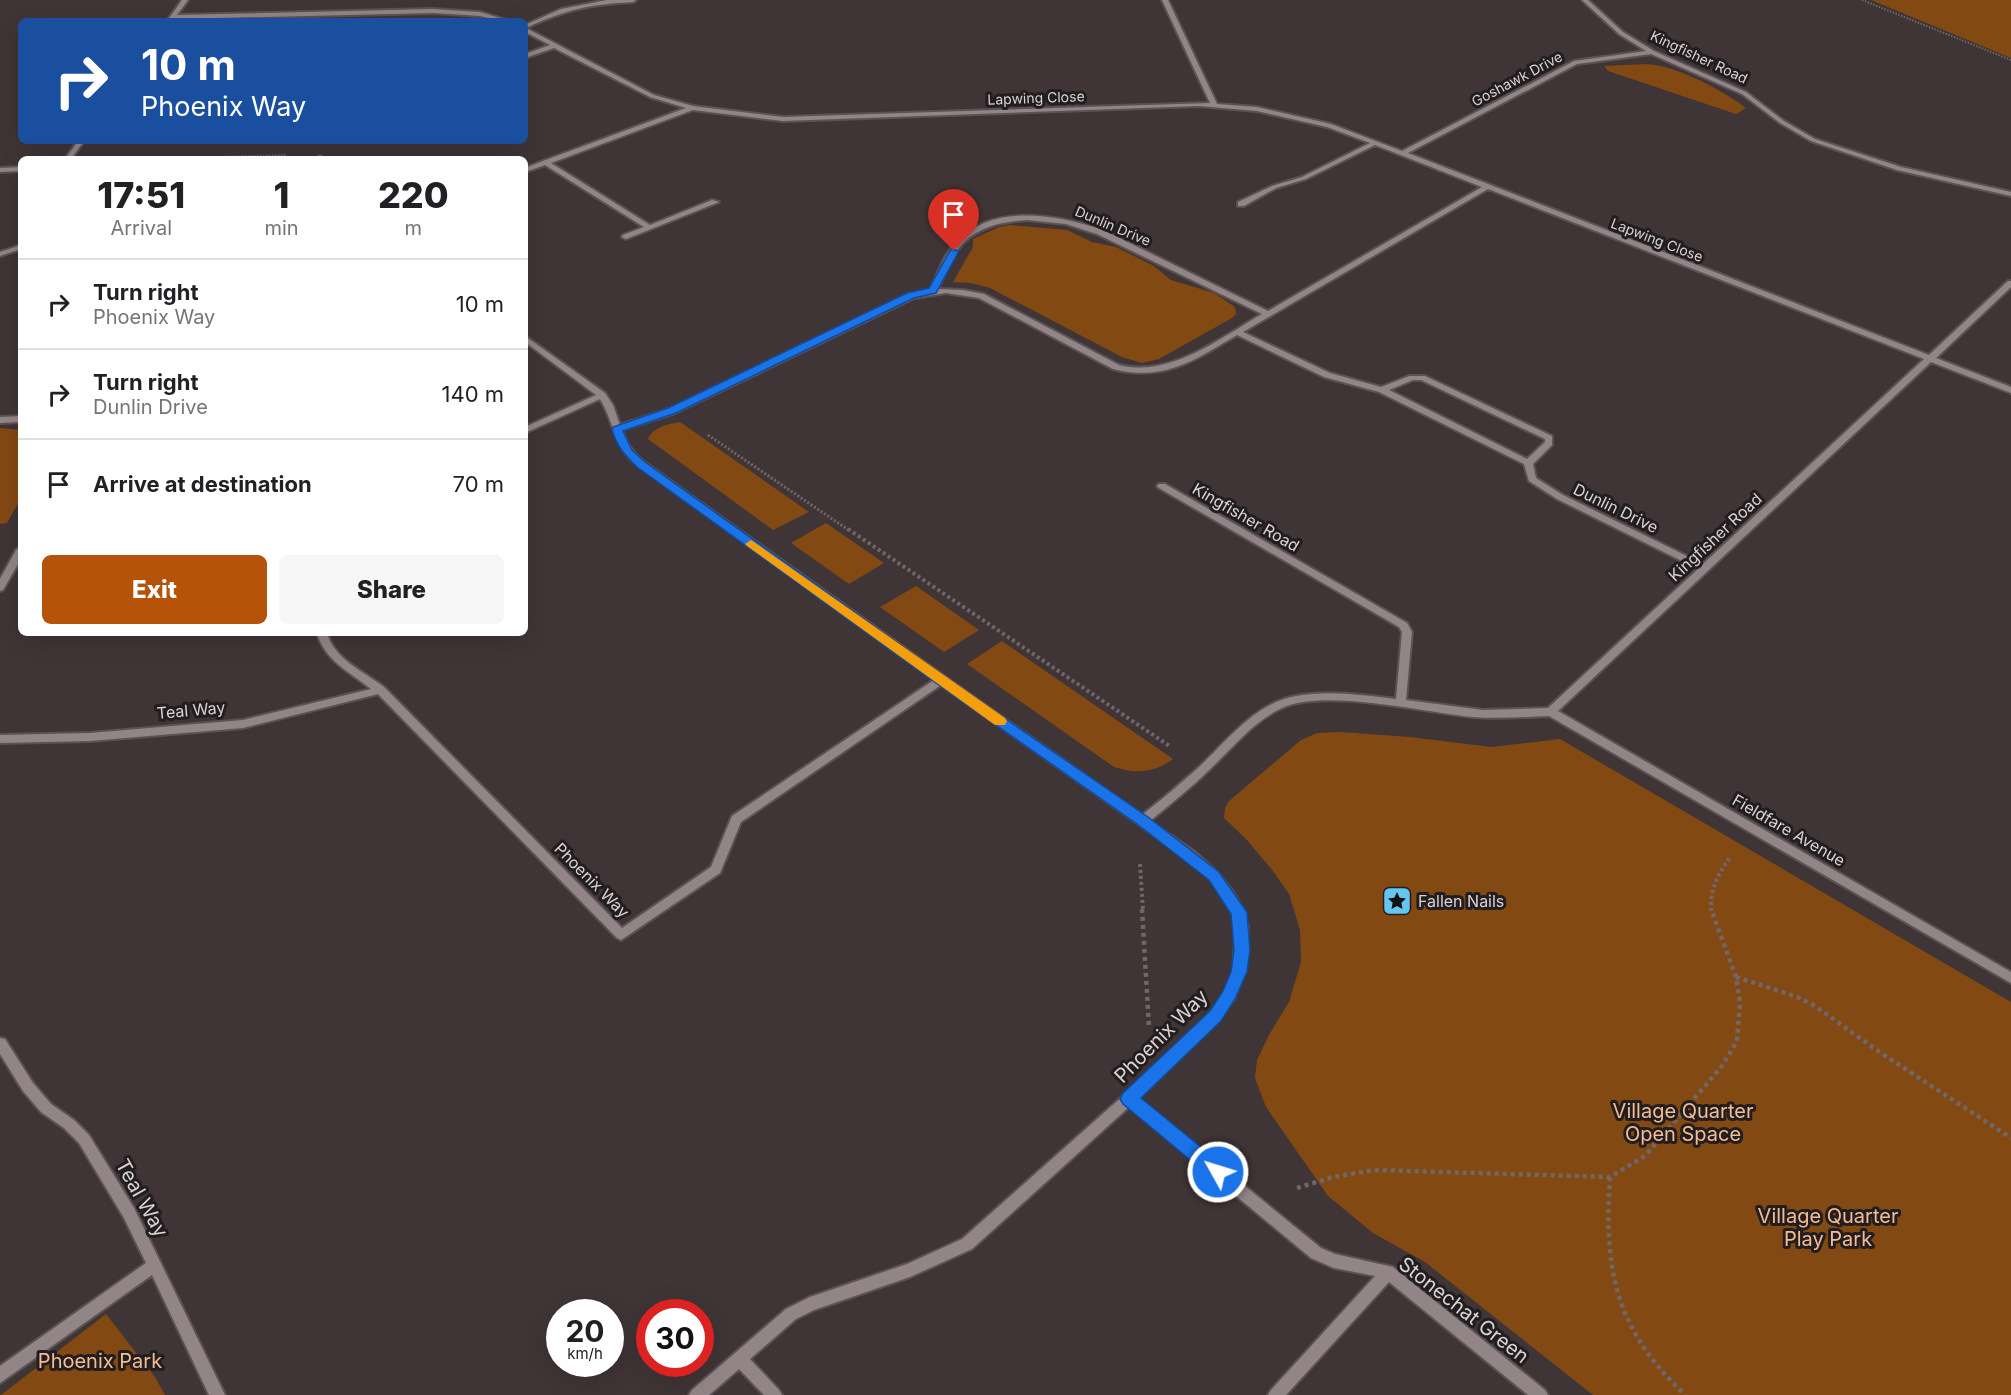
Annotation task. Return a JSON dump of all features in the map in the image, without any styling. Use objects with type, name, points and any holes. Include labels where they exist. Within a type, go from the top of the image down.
[{"type":"street","points":[[172,18],[185,0]]},
{"type":"street","points":[[528,26],[541,18],[575,7],[633,0]]},
{"type":"street","points":[[1165,0],[1215,105]]},
{"type":"street","name":"Kingfisher Road","points":[[1585,0],[1621,33],[1652,52],[1744,93],[1782,122],[1813,140],[1899,169],[2011,194]]},
{"type":"street","points":[[204,18],[366,13],[414,8],[467,12],[494,18]]},
{"type":"street","points":[[364,18],[366,13]]},
{"type":"street","name":"Lapwing Close","points":[[528,30],[652,96],[693,108],[783,120],[1180,104],[1257,109],[1305,118],[1329,125],[2011,390]]},
{"type":"street","points":[[528,55],[556,45]]},
{"type":"street","name":"Goshawk Drive","points":[[1401,154],[1576,62],[1652,52]]},
{"type":"street","name":"Lapwing Close","points":[[528,169],[693,108]]},
{"type":"street","points":[[1241,204],[1274,187],[1304,178],[1375,143]]},
{"type":"street","points":[[545,162],[650,228]]},
{"type":"street","points":[[0,170],[18,169]]},
{"type":"street","points":[[617,429],[672,411],[893,303],[910,296],[933,291],[957,291],[981,296],[1105,363],[1128,371],[1157,371],[1177,365],[1237,332],[1487,187]]},
{"type":"street","points":[[626,237],[715,202]]},
{"type":"street","name":"Dunlin Drive","points":[[933,291],[960,242],[979,228],[1019,219],[1058,219],[1079,223],[1100,232],[1269,314]]},
{"type":"street","points":[[0,254],[18,248]]},
{"type":"street","name":"Kingfisher Road","points":[[1551,712],[2011,283]]},
{"type":"street","points":[[1237,332],[1327,375],[1382,390],[1528,463],[1549,443],[1549,438],[1422,378],[1410,378],[1382,390]]},
{"type":"street","name":"Phoenix Way","points":[[528,340],[602,395],[610,405],[617,429],[628,452],[641,464],[941,680],[1143,820],[1214,876],[1239,912],[1242,927],[1239,972],[1230,994],[1215,1016],[1129,1099],[967,1244],[910,1270],[810,1304],[791,1314],[698,1395]]},
{"type":"street","points":[[528,429],[602,395]]},
{"type":"street","points":[[0,420],[18,419]]},
{"type":"street","name":"Dunlin Drive","points":[[1528,463],[1532,479],[1545,489],[1703,568]]},
{"type":"street","name":"Kingfisher Road","points":[[1162,486],[1403,625],[1407,632],[1401,703]]},
{"type":"street","points":[[0,588],[18,555]]},
{"type":"street","name":"Phoenix Way","points":[[323,636],[329,649],[339,661],[367,677],[381,690],[621,935],[717,870],[736,819],[941,680]]},
{"type":"street","name":"Teal Way","points":[[0,739],[90,737],[243,724],[381,690]]},
{"type":"street","points":[[1143,820],[1204,769],[1246,727],[1280,704],[1314,697],[1401,703],[1491,714],[1551,712]]},
{"type":"street","name":"Fieldfare Avenue","points":[[1551,712],[2011,978]]},
{"type":"street","name":"Teal Way","points":[[0,1043],[28,1087],[46,1108],[69,1124],[84,1139],[129,1213],[217,1395]]},
{"type":"street","name":"Stonechat Green","points":[[1129,1099],[1316,1253],[1334,1261],[1388,1272],[1540,1395]]},
{"type":"street","name":"Teal Way","points":[[0,1375],[154,1265]]},
{"type":"street","points":[[1276,1395],[1388,1272]]},
{"type":"street","points":[[739,1358],[774,1395]]},
{"type":"path","points":[[1862,0],[2011,60]]},
{"type":"path","points":[[268,156],[310,156]]},
{"type":"path","points":[[672,411],[1204,769]]},
{"type":"path","points":[[1143,820],[1137,825],[1152,1077]]},
{"type":"path","points":[[1254,1201],[1333,1177],[1374,1170],[1610,1176],[1645,1156],[1722,1066],[1737,1041],[1740,1002],[1736,977],[1711,914],[1710,896],[1716,880],[1750,826]]},
{"type":"path","points":[[1736,977],[1797,997],[1815,1006],[1878,1051],[2011,1138]]},
{"type":"path","points":[[1610,1176],[1607,1216],[1620,1296],[1632,1331],[1666,1376],[1685,1395]]},
{"type":"green space","points":[[1871,0],[2011,0],[2011,58]]},
{"type":"green space","points":[[1647,64],[1686,74],[1725,94],[1746,108],[1736,114],[1608,71],[1604,66]]},
{"type":"green space","points":[[1009,225],[1067,230],[1092,242],[1116,247],[1154,266],[1171,280],[1214,293],[1235,307],[1236,314],[1159,359],[1142,363],[1122,357],[990,288],[971,283],[953,282],[973,247],[973,239]]},
{"type":"green space","points":[[680,422],[809,512],[773,530],[648,439],[657,429]]},
{"type":"green space","points":[[0,428],[18,430],[18,503],[7,523],[0,524]]},
{"type":"green space","points":[[826,523],[884,563],[849,584],[791,543]]},
{"type":"green space","points":[[916,586],[979,630],[944,652],[880,607]]},
{"type":"green space","points":[[1002,641],[1173,759],[1152,770],[1145,771],[1130,771],[1114,767],[967,664]]},
{"type":"green space","name":"Village Quarter Open Space","points":[[1340,732],[1410,737],[1491,747],[1560,739],[2011,1002],[2011,1395],[1593,1395],[1425,1262],[1373,1233],[1328,1196],[1266,1107],[1255,1078],[1257,1060],[1289,1002],[1301,962],[1300,930],[1289,894],[1246,839],[1224,818],[1225,808],[1229,801],[1301,740],[1317,733]]},
{"type":"green space","name":"Phoenix Park","points":[[106,1314],[155,1377],[165,1395],[1,1395]]},
{"type":"slow traffic","points":[[751,544],[1000,721]]},
{"type":"place","name":"Fallen Nails","points":[[1397,901]]},
{"type":"route","points":[[954,251],[933,291],[910,296],[672,411],[617,429],[620,440],[628,452],[641,464],[941,680],[1143,820],[1192,856],[1214,876],[1239,912],[1242,927],[1242,950],[1239,972],[1230,994],[1215,1016],[1129,1099],[1218,1172]]},
{"type":"park label","name":"Village Quarter Play Park","points":[[1828,1228]]}]
